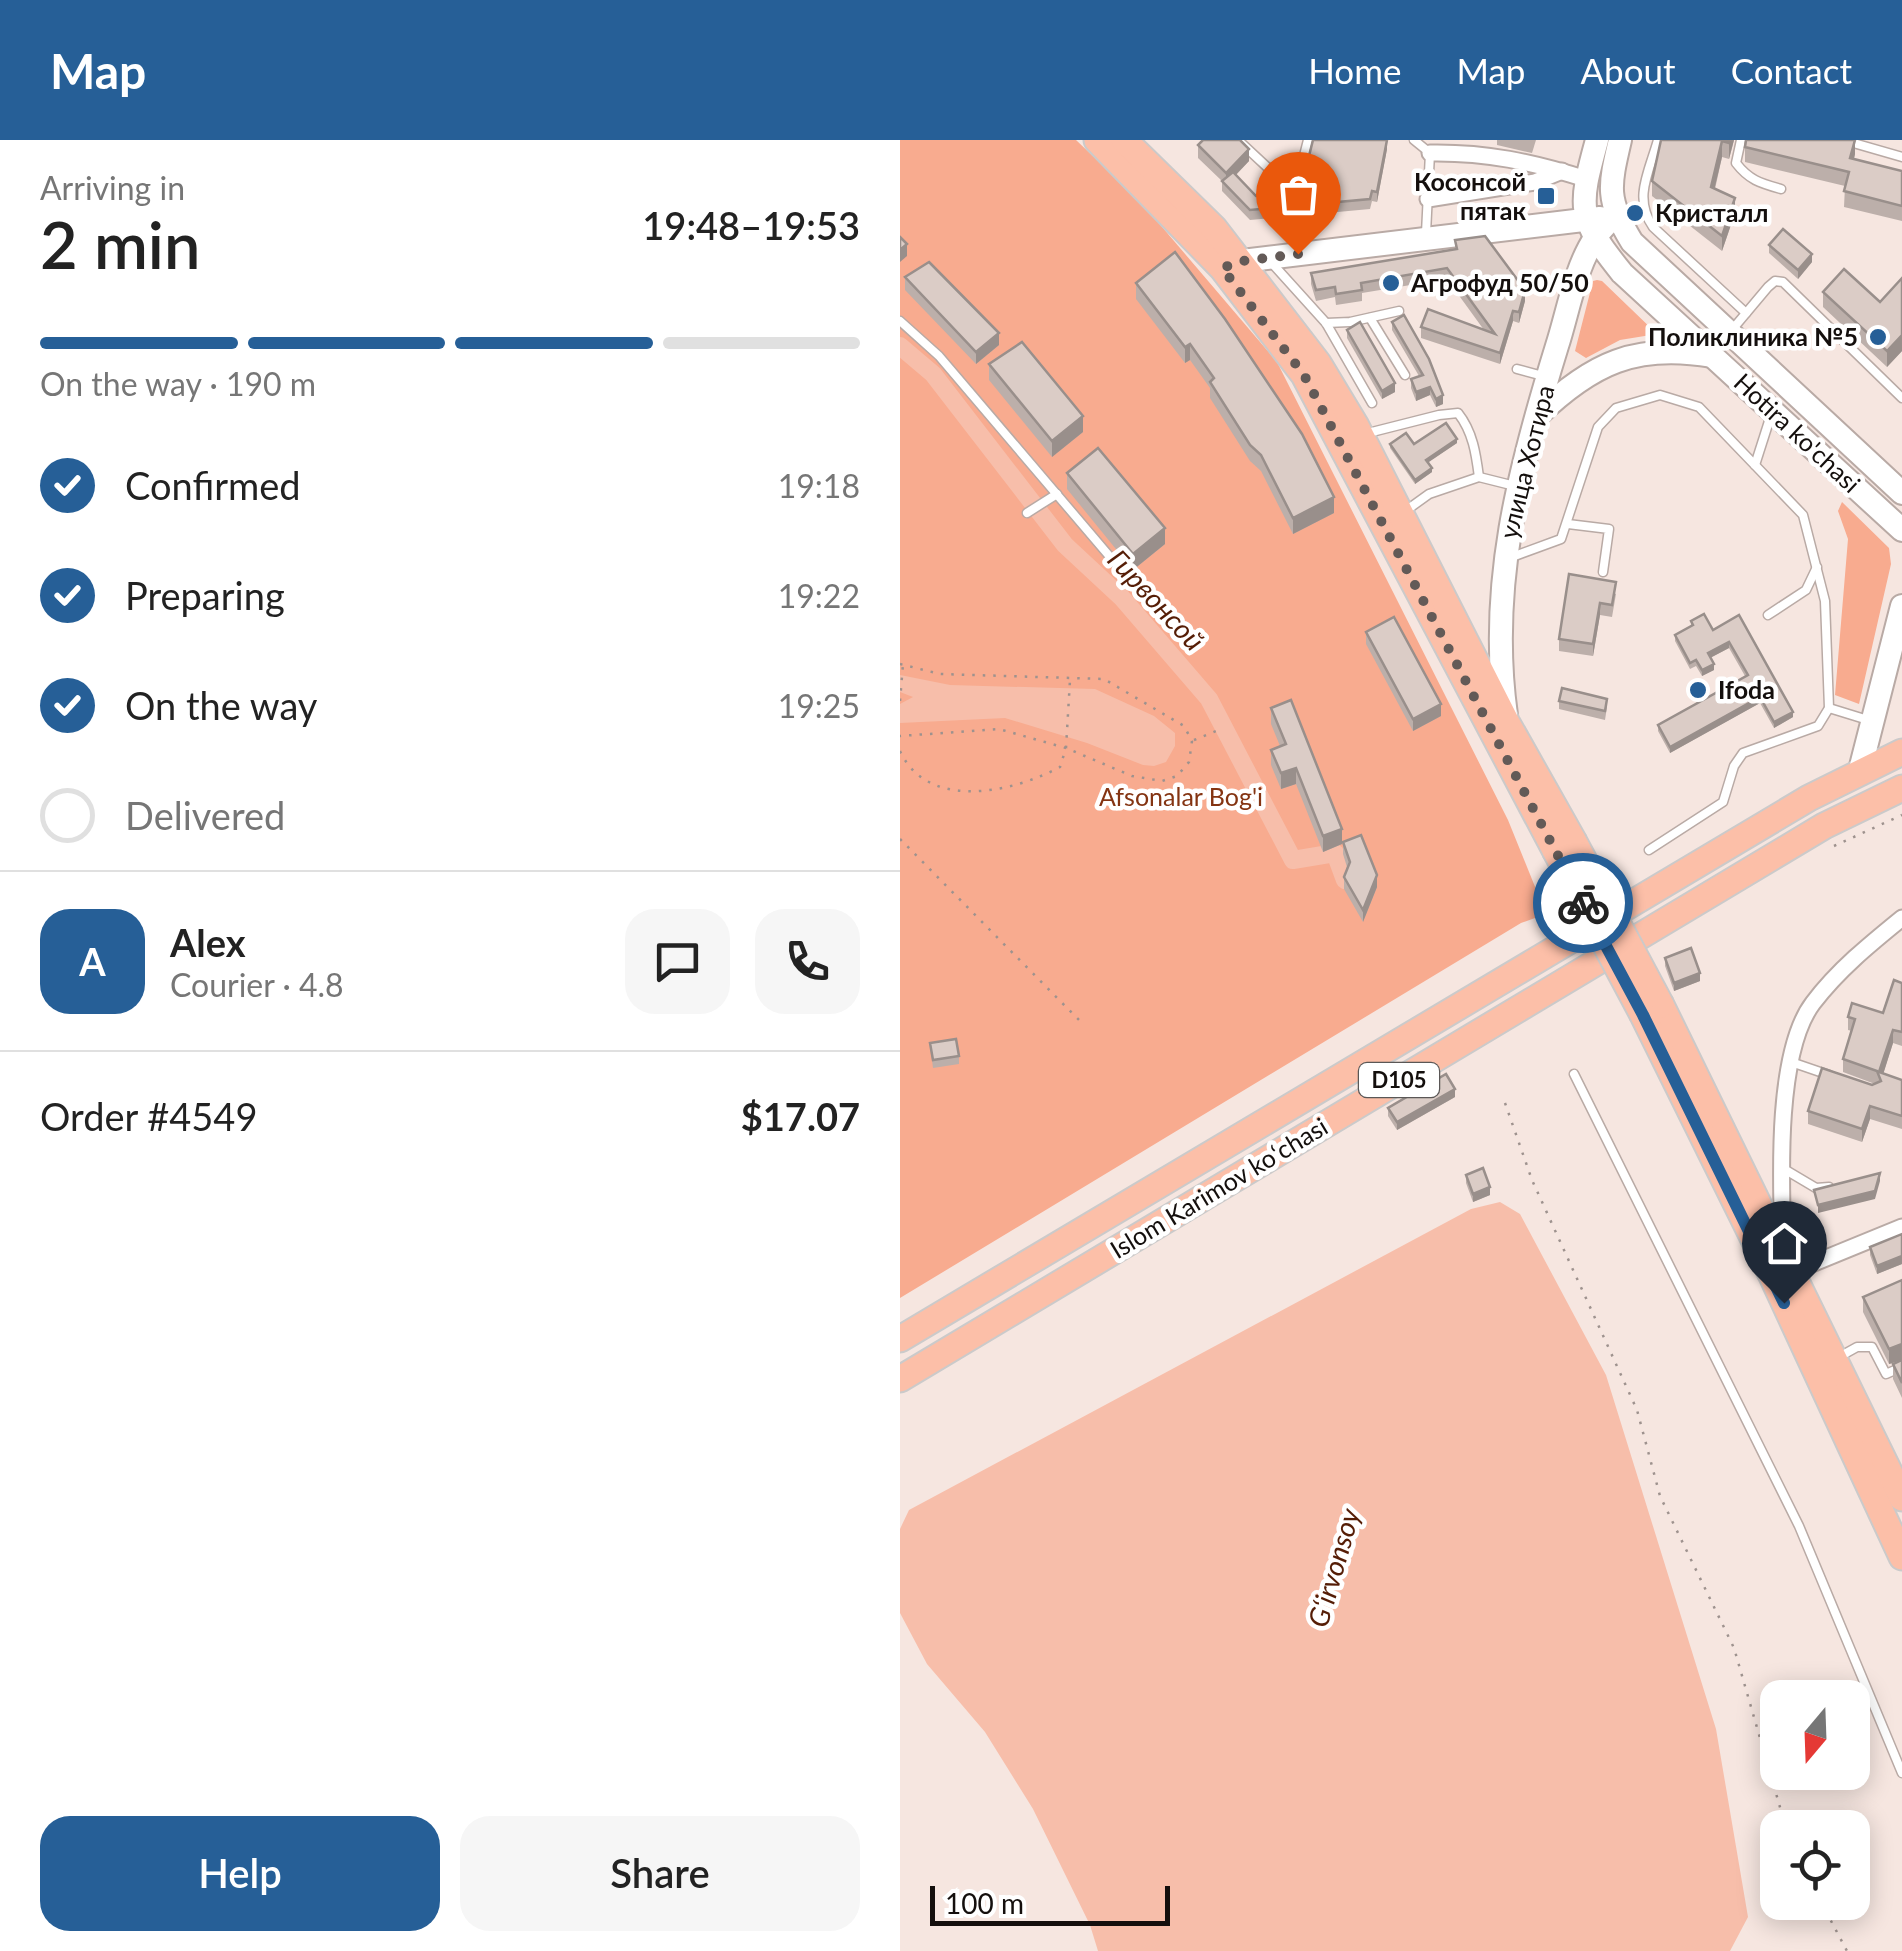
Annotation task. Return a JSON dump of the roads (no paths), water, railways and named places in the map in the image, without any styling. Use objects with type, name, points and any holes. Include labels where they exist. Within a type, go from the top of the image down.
[{"type":"main road","points":[[1097,140],[1244,262],[1788,1262],[1902,1498]]},
{"type":"main road","points":[[1590,229],[1586,179],[1597,140]]},
{"type":"main road","points":[[1244,262],[1426,238],[1590,229],[1615,215],[1610,190],[1620,140]]},
{"type":"main road","points":[[1132,143],[1244,262],[1318,363],[1360,434],[1507,723],[1564,845]]},
{"type":"main road","name":"Hotira ko'chasi","points":[[1615,215],[1632,242],[1902,493]]},
{"type":"main road","name":"Hotira ko'chasi","points":[[1590,229],[1622,273],[1902,530]]},
{"type":"main road","name":"улица Хотира","points":[[1507,723],[1498,634],[1503,560],[1535,418],[1590,229]]},
{"type":"main road","points":[[1535,418],[1579,379],[1618,360],[1662,350],[1712,356]]},
{"type":"main road","points":[[1860,770],[1902,606]]},
{"type":"main road","name":"Islom Karimov koʻchasi","points":[[900,1339],[1860,770],[1902,752]]},
{"type":"main road","name":"Islom Karimov koʻchasi","points":[[900,1379],[1824,826],[1902,788]]},
{"type":"main road","points":[[1652,1010],[1902,1557]]},
{"type":"street","points":[[1430,153],[1470,152],[1518,159],[1586,179]]},
{"type":"street","points":[[1428,199],[1535,182],[1562,171]]},
{"type":"street","points":[[1902,918],[1844,966],[1810,1006],[1791,1062],[1780,1166],[1788,1262],[1902,1228]]},
{"type":"lane","points":[[1238,140],[1281,180],[1298,179],[1308,140]]},
{"type":"lane","points":[[1414,140],[1430,153],[1426,238]]},
{"type":"lane","points":[[1658,140],[1644,188],[1643,212],[1746,314]]},
{"type":"lane","points":[[1741,140],[1736,162],[1744,173],[1750,180],[1780,189]]},
{"type":"lane","points":[[1843,140],[1902,158]]},
{"type":"lane","points":[[1244,262],[1326,324],[1372,404]]},
{"type":"lane","points":[[1730,332],[1775,281],[1783,282],[1902,398]]},
{"type":"lane","points":[[1326,324],[1399,311]]},
{"type":"lane","points":[[1370,318],[1405,375]]},
{"type":"lane","points":[[900,321],[939,356],[1145,598]]},
{"type":"lane","points":[[1518,370],[1548,378]]},
{"type":"lane","points":[[1503,560],[1562,538],[1598,427],[1616,408],[1660,395],[1699,407],[1803,514],[1825,601],[1829,708],[1818,726],[1743,753],[1734,766],[1724,802],[1649,850]]},
{"type":"lane","points":[[1756,465],[1772,411]]},
{"type":"lane","points":[[1360,434],[1438,414],[1458,413],[1467,424],[1475,448],[1479,477]]},
{"type":"lane","points":[[1401,515],[1429,494],[1479,477],[1519,487]]},
{"type":"lane","points":[[1028,513],[1057,494]]},
{"type":"lane","points":[[1568,524],[1609,530],[1602,572]]},
{"type":"lane","points":[[1768,615],[1806,590],[1817,567]]},
{"type":"lane","points":[[1829,708],[1873,721]]},
{"type":"lane","points":[[1791,1062],[1841,1079]]},
{"type":"lane","points":[[1574,1074],[1799,1526],[1902,1773]]},
{"type":"lane","points":[[1780,1166],[1816,1188],[1844,1183]]},
{"type":"lane","points":[[1834,1359],[1857,1347],[1872,1348],[1886,1374],[1902,1368]]},
{"type":"water","points":[[900,675],[950,685],[1095,689],[1154,716],[1175,733],[1175,746],[1166,762],[1154,766],[1005,718],[900,723],[900,704],[913,697],[900,692]]},
{"type":"water","name":"G‘irvonsoy","points":[[1500,1202],[1520,1214],[1606,1375],[1716,1729],[1748,1917],[1730,1951],[1098,1951],[1090,1925],[1033,1809],[985,1732],[927,1664],[900,1613],[900,1529],[909,1510],[1471,1209]]},
{"type":"waterway","name":"Гирвонсой","points":[[900,346],[933,374],[1065,545],[1122,598],[1209,699],[1293,860],[1335,853],[1345,880]]},
{"type":"place","name":"Косонсой пятак","points":[[1546,196]]},
{"type":"place","name":"Кристалл","points":[[1635,213]]},
{"type":"place","name":"Агрофуд 50/50","points":[[1391,283]]},
{"type":"place","name":"Поликлиника №5","points":[[1878,337]]},
{"type":"place","name":"Ifoda","points":[[1698,690]]},
{"type":"park label","name":"Afsonalar Bog'i","points":[[1181,797]]}]
